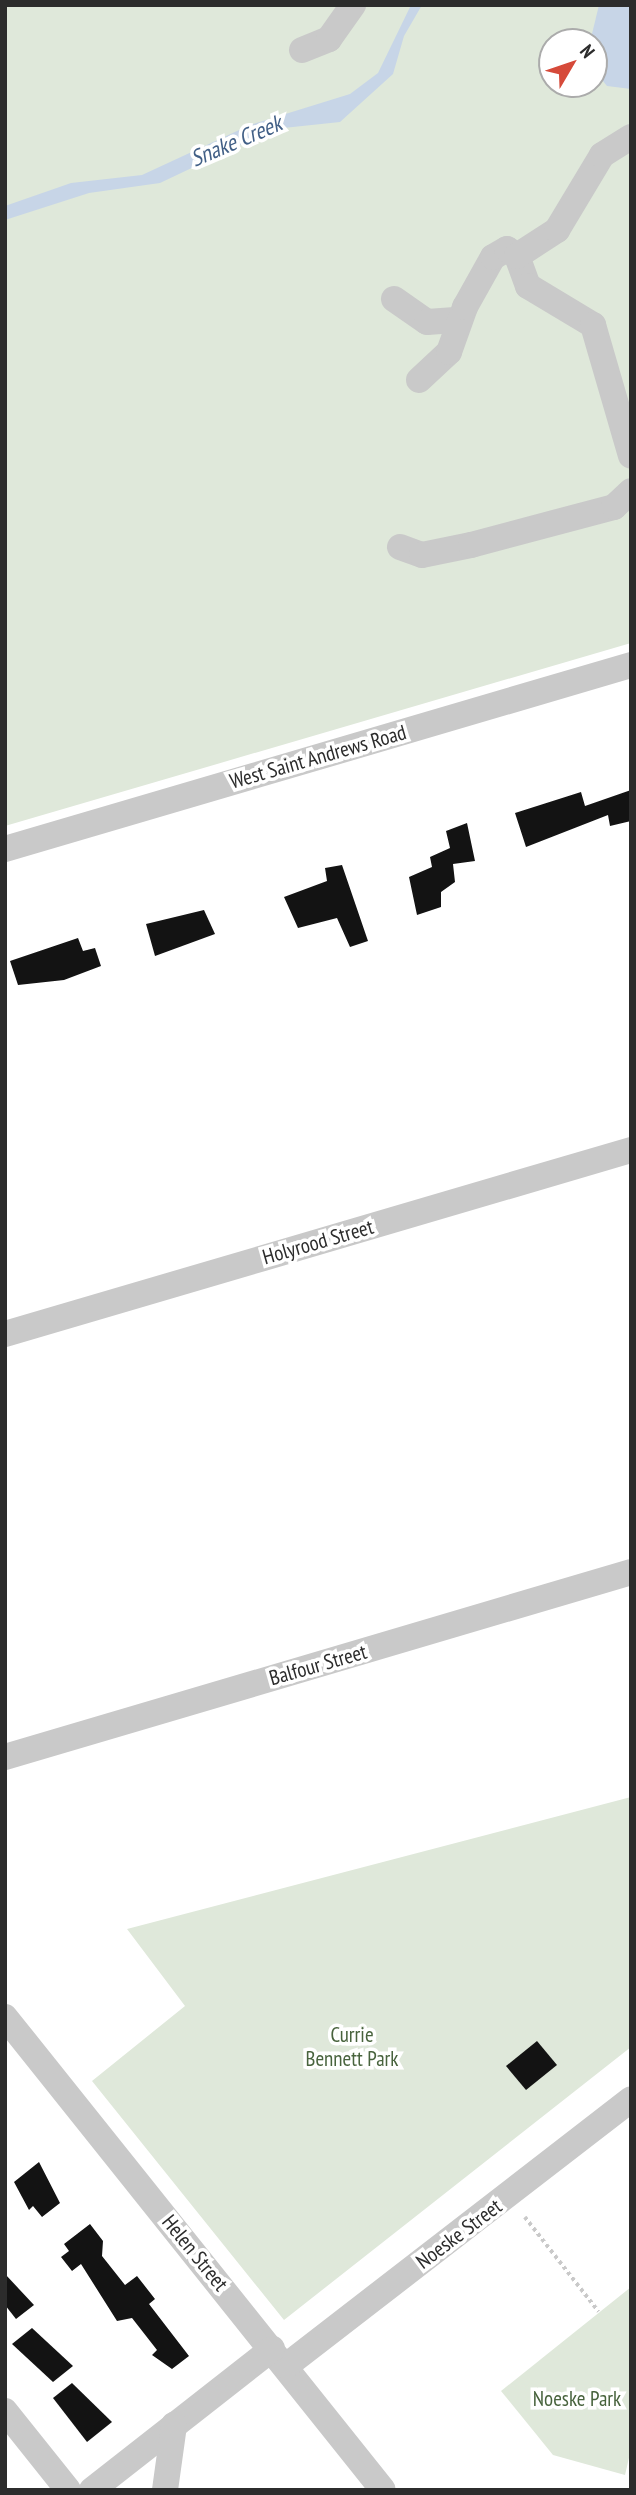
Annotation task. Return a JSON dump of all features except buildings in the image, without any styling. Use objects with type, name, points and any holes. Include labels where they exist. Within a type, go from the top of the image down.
[{"type":"street","points":[[302,50],[329,39],[353,5]]},
{"type":"street","points":[[517,256],[557,230],[602,155],[631,137]]},
{"type":"street","points":[[419,380],[449,352],[459,320],[500,250],[517,256]]},
{"type":"street","points":[[517,256],[528,286],[593,325],[631,456]]},
{"type":"street","points":[[394,299],[427,322],[459,320]]},
{"type":"street","points":[[400,547],[422,555],[471,545],[614,507],[631,491]]},
{"type":"street","name":"West Saint Andrews Road","points":[[5,849],[631,665]]},
{"type":"street","name":"Holyrood Street","points":[[5,1334],[631,1150]]},
{"type":"street","name":"Balfour Street","points":[[5,1757],[631,1572]]},
{"type":"street","name":"Helen Street","points":[[5,2017],[383,2490]]},
{"type":"street","name":"Noeske Street","points":[[92,2490],[174,2425],[279,2358],[631,2099]]},
{"type":"street","points":[[5,2411],[68,2490]]},
{"type":"street","points":[[165,2490],[174,2425]]},
{"type":"path","points":[[525,2217],[599,2312]]},
{"type":"green space","points":[[5,5],[631,5],[631,643],[5,826]]},
{"type":"green space","name":"Currie Bennett Park","points":[[631,1797],[631,2047],[284,2320],[92,2081],[185,2006],[127,1929]]},
{"type":"green space","name":"Noeske Park","points":[[631,2287],[631,2449],[625,2475],[553,2455],[501,2391]]},
{"type":"water","name":"Snake Creek","points":[[411,5],[422,5],[404,36],[393,74],[340,122],[274,129],[160,183],[89,193],[5,220],[5,206],[71,183],[142,175],[250,125],[350,94],[378,73]]},
{"type":"water","points":[[599,5],[631,5],[631,89],[608,86],[608,28],[593,28]]}]
